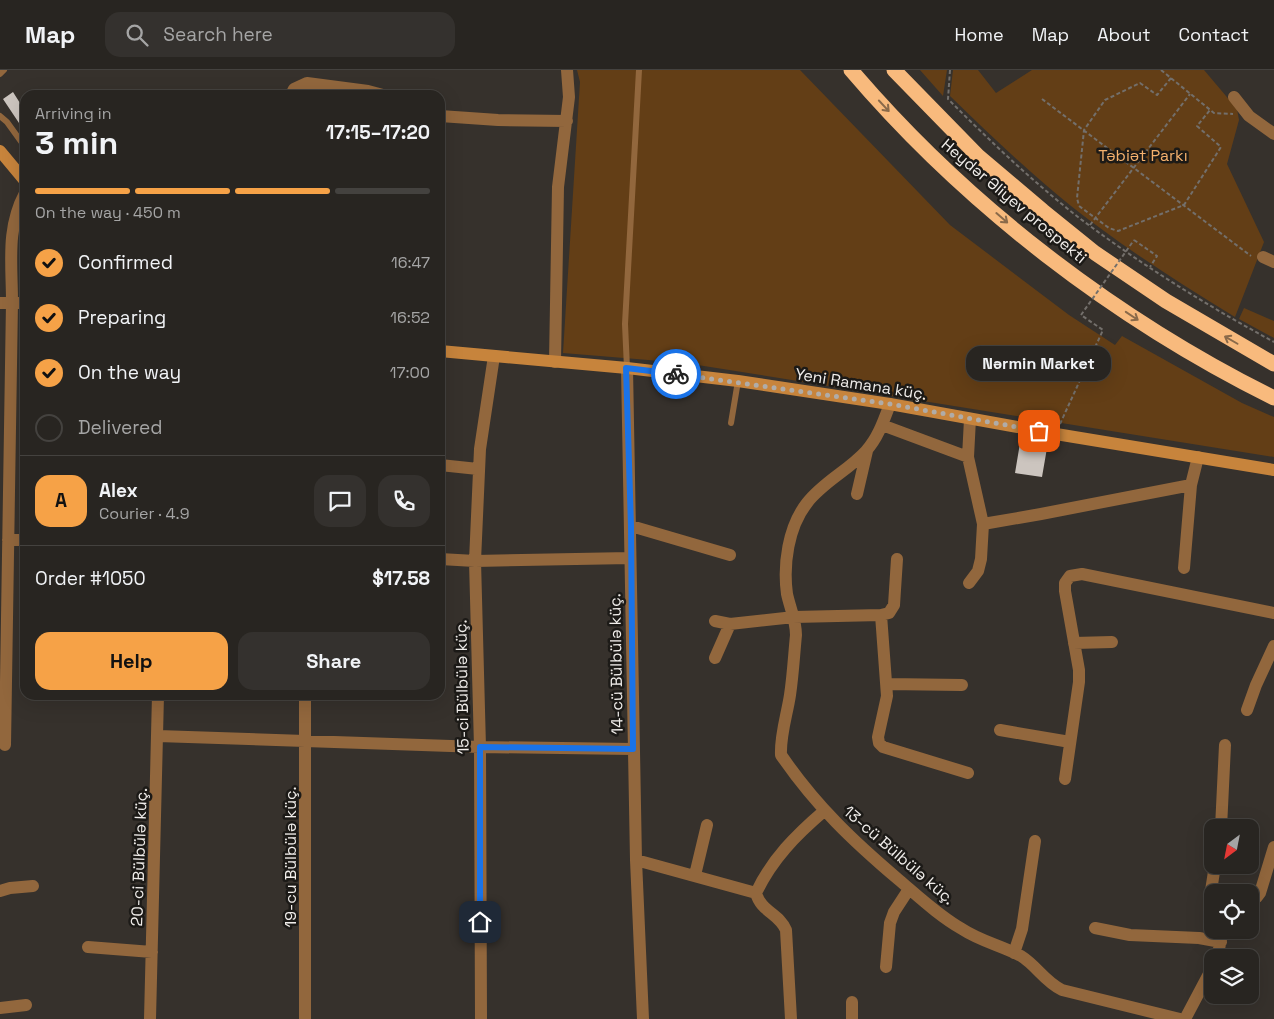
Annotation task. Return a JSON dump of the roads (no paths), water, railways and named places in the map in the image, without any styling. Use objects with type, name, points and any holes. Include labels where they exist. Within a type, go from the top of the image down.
[{"type":"highway","name":"Heydər Əliyev prospekti","points":[[851,70],[905,128],[958,180],[1076,278],[1147,326],[1202,359],[1274,398]]},
{"type":"highway","name":"Heydər Əliyev prospekti","points":[[894,70],[978,156],[1095,253],[1166,301],[1274,364]]},
{"type":"street","points":[[555,362],[558,188],[569,97],[567,70]]},
{"type":"street","points":[[294,90],[307,83],[337,90]]},
{"type":"street","points":[[1234,96],[1249,116],[1273,131]]},
{"type":"street","points":[[445,117],[567,121]]},
{"type":"street","points":[[0,151],[20,175]]},
{"type":"street","points":[[5,744],[12,302],[11,241],[13,223],[20,202]]},
{"type":"street","name":"Yeni Ramana küç.","points":[[445,351],[626,368],[738,382],[890,404],[1274,470]]},
{"type":"street","name":"15-ci Bülbülə küç.","points":[[481,1019],[480,747],[475,561],[478,470],[494,356]]},
{"type":"street","name":"14-cü Bülbülə küç.","points":[[626,368],[631,526],[633,749],[643,1019]]},
{"type":"street","name":"13-cü Bülbülə küç.","points":[[890,404],[882,425],[867,450],[807,503],[794,527],[787,557],[786,580],[796,632],[781,755],[824,811],[857,844],[928,905],[961,929],[1014,953],[1031,963],[1051,985],[1062,990],[1180,1019]]},
{"type":"street","points":[[969,583],[978,571],[982,559],[983,524],[968,457],[970,419]]},
{"type":"street","points":[[882,425],[968,457]]},
{"type":"street","points":[[857,494],[867,450]]},
{"type":"street","points":[[1184,568],[1191,486],[1198,457]]},
{"type":"street","points":[[445,466],[478,470]]},
{"type":"street","points":[[983,524],[1191,486]]},
{"type":"street","points":[[631,526],[730,555]]},
{"type":"street","points":[[8,540],[20,540]]},
{"type":"street","points":[[445,559],[475,561],[630,558]]},
{"type":"street","points":[[715,621],[730,624],[794,617],[882,615],[889,613],[894,605],[897,559]]},
{"type":"street","points":[[1065,779],[1079,682],[1079,670],[1064,590],[1064,584],[1070,576],[1082,574],[1274,614]]},
{"type":"street","points":[[882,615],[887,696],[878,737],[879,743],[883,748],[968,773]]},
{"type":"street","points":[[715,658],[730,624]]},
{"type":"street","points":[[1074,642],[1112,642]]},
{"type":"street","points":[[1247,710],[1274,646]]},
{"type":"street","points":[[887,684],[962,686]]},
{"type":"street","name":"20-ci Bülbülə küç.","points":[[150,1019],[158,700]]},
{"type":"street","name":"19-cu Bülbülə küç.","points":[[305,700],[306,1019]]},
{"type":"street","points":[[1000,730],[1070,742]]},
{"type":"street","points":[[158,736],[480,747],[633,749]]},
{"type":"street","points":[[1221,819],[1225,745]]},
{"type":"street","points":[[791,1019],[786,930],[783,923],[764,908],[758,900],[756,893],[762,879],[784,849],[824,811]]},
{"type":"street","points":[[695,875],[707,825]]},
{"type":"street","points":[[1014,953],[1022,929],[1035,841]]},
{"type":"street","points":[[1259,894],[1274,847]]},
{"type":"street","points":[[636,860],[756,893]]},
{"type":"street","points":[[0,891],[33,886]]},
{"type":"street","points":[[886,967],[890,923],[894,912],[909,889]]},
{"type":"street","points":[[1095,928],[1130,935],[1204,938]]},
{"type":"street","points":[[88,947],[152,952]]},
{"type":"street","points":[[1185,1019],[1204,983]]},
{"type":"street","points":[[852,1002],[852,1019]]},
{"type":"street","points":[[0,1008],[26,1005]]},
{"type":"lane","points":[[0,74],[4,70]]},
{"type":"lane","points":[[626,368],[625,324],[639,70]]},
{"type":"lane","points":[[0,116],[7,122],[20,140]]},
{"type":"lane","points":[[731,423],[738,382]]},
{"type":"place","name":"Nərmin Market","points":[[1039,431]]},
{"type":"park label","name":"Təbiət Parkı","points":[[1143,155]]}]
